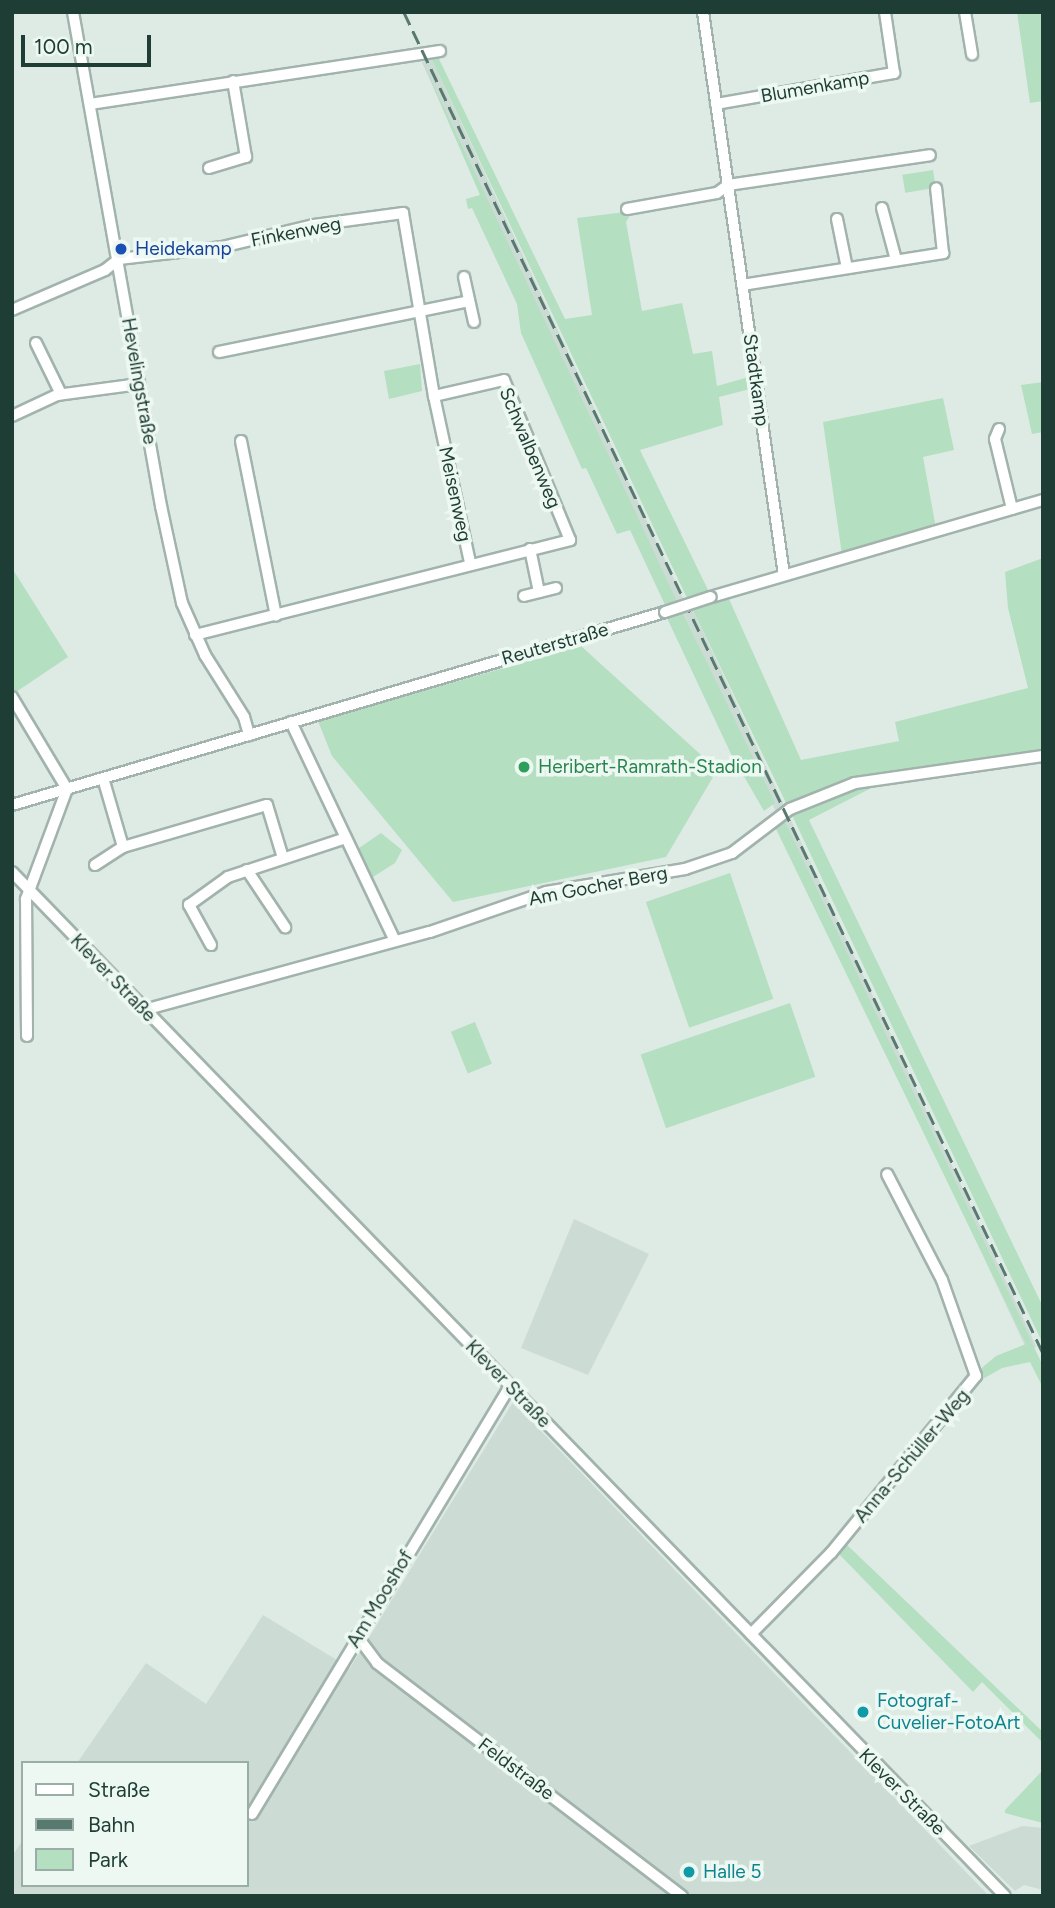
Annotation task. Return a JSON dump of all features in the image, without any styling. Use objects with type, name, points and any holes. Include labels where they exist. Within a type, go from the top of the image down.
[{"type":"street","name":"Hevelingstraße","points":[[74,12],[139,384],[176,576],[195,635],[236,702],[249,735]]},
{"type":"street","name":"Stadtkamp","points":[[703,12],[784,575]]},
{"type":"street","name":"Blumenkamp","points":[[716,104],[894,73],[885,12]]},
{"type":"street","points":[[965,12],[972,54]]},
{"type":"street","points":[[90,104],[440,51]]},
{"type":"street","points":[[209,168],[246,157],[233,81]]},
{"type":"street","points":[[626,209],[717,193],[728,185],[930,155]]},
{"type":"street","points":[[742,285],[943,253],[936,188]]},
{"type":"street","points":[[882,208],[896,260]]},
{"type":"street","name":"Meisenweg","points":[[195,635],[276,616],[470,562],[434,396],[403,213],[390,215]]},
{"type":"street","name":"Finkenweg","points":[[119,259],[222,247],[314,225],[390,215]]},
{"type":"street","points":[[837,219],[846,268]]},
{"type":"street","points":[[12,310],[105,270],[119,259]]},
{"type":"street","points":[[464,277],[474,322]]},
{"type":"street","points":[[219,352],[469,300]]},
{"type":"street","points":[[36,343],[61,394]]},
{"type":"street","name":"Schwalbenweg","points":[[434,396],[504,380],[570,540],[470,562]]},
{"type":"street","points":[[12,416],[61,394],[139,384]]},
{"type":"street","points":[[999,429],[995,439],[1012,509]]},
{"type":"street","points":[[241,441],[276,616]]},
{"type":"street","name":"Reuterstraße","points":[[12,805],[1043,500]]},
{"type":"street","points":[[530,549],[540,592]]},
{"type":"street","points":[[524,596],[556,588]]},
{"type":"street","points":[[12,697],[16,711],[67,789],[29,890],[25,911],[27,1036]]},
{"type":"street","points":[[291,722],[396,941]]},
{"type":"street","name":"Am Gocher Berg","points":[[144,1010],[396,941],[546,892],[685,869],[732,853],[790,808],[855,783],[1043,756]]},
{"type":"street","points":[[103,778],[123,847]]},
{"type":"street","points":[[95,865],[123,847],[267,806],[283,858]]},
{"type":"street","points":[[211,945],[189,905],[228,877],[346,838]]},
{"type":"street","points":[[247,870],[285,927]]},
{"type":"street","name":"Klever Straße","points":[[12,872],[1005,1896]]},
{"type":"street","name":"Anna-Schüller-Weg","points":[[751,1634],[831,1553],[976,1376],[942,1280],[887,1174]]},
{"type":"street","name":"Am Mooshof","points":[[253,1814],[510,1386]]},
{"type":"street","name":"Feldstraße","points":[[358,1636],[377,1663],[682,1896]]},
{"type":"shaded area","points":[[431,58],[685,602],[676,606],[422,62]]},
{"type":"shaded area","points":[[692,608],[1036,1347],[1027,1351],[683,612]]},
{"type":"shaded area","points":[[574,1219],[649,1254],[588,1375],[521,1348]]},
{"type":"shaded area","points":[[513,1402],[989,1896],[12,1896],[12,1856],[21,1843],[21,1887],[248,1887],[248,1761],[78,1761],[146,1663],[206,1704],[263,1615],[350,1668]]},
{"type":"shaded area","points":[[1022,1826],[1043,1828],[1043,1890],[1024,1885],[1015,1891],[969,1846]]},
{"type":"green space","points":[[1017,12],[1043,12],[1043,101],[1030,103]]},
{"type":"green space","points":[[438,57],[565,319],[592,315],[577,218],[633,211],[626,222],[642,311],[682,303],[693,354],[712,351],[717,386],[749,377],[750,389],[719,397],[723,425],[640,450],[710,594],[688,600],[431,58]]},
{"type":"green space","points":[[421,59],[678,604],[666,607],[630,530],[617,534],[586,468],[582,469],[521,333],[517,304],[472,208],[468,209],[466,199],[480,195]]},
{"type":"green space","points":[[933,170],[936,188],[905,193],[902,175]]},
{"type":"green space","points":[[420,364],[422,391],[389,399],[384,371]]},
{"type":"green space","points":[[1043,382],[1043,432],[1032,434],[1021,385]]},
{"type":"green space","points":[[943,398],[954,450],[923,457],[936,528],[842,555],[823,422]]},
{"type":"green space","points":[[1043,558],[1043,754],[847,783],[788,807],[692,608],[729,599],[801,760],[899,741],[895,722],[1028,688],[1008,608],[1005,572]]},
{"type":"green space","points":[[12,568],[68,657],[16,692],[12,686]]},
{"type":"green space","points":[[682,611],[775,803],[764,811],[742,773],[736,774],[732,756],[666,616]]},
{"type":"green space","name":"Heribert-Ramrath-Stadion","points":[[581,646],[700,754],[713,777],[666,857],[453,902],[332,756],[318,721]]},
{"type":"green space","points":[[879,784],[809,820],[1043,1307],[1043,1344],[790,811],[848,787]]},
{"type":"green space","points":[[785,822],[1043,1366],[1043,1388],[1030,1362],[1002,1368],[981,1380],[978,1371],[996,1356],[1026,1344],[775,827]]},
{"type":"green space","points":[[381,833],[402,850],[395,863],[373,877],[359,848]]},
{"type":"green space","points":[[730,873],[773,999],[689,1028],[646,902]]},
{"type":"green space","points":[[790,1003],[815,1077],[666,1128],[641,1054]]},
{"type":"green space","points":[[475,1022],[492,1064],[468,1073],[451,1032]]},
{"type":"green space","points":[[845,1543],[1043,1732],[1043,1743],[982,1682],[973,1692],[838,1553]]},
{"type":"green space","points":[[1043,1770],[1043,1823],[1005,1813],[1005,1810]]},
{"type":"railway","points":[[404,12],[1043,1353]]},
{"type":"place","name":"Heidekamp","points":[[121,249]]},
{"type":"place","name":"Heribert-Ramrath-Stadion","points":[[524,767]]},
{"type":"place","name":"Fotograf- Cuvelier-FotoArt","points":[[863,1712]]},
{"type":"place","name":"Halle 5","points":[[689,1872]]}]
